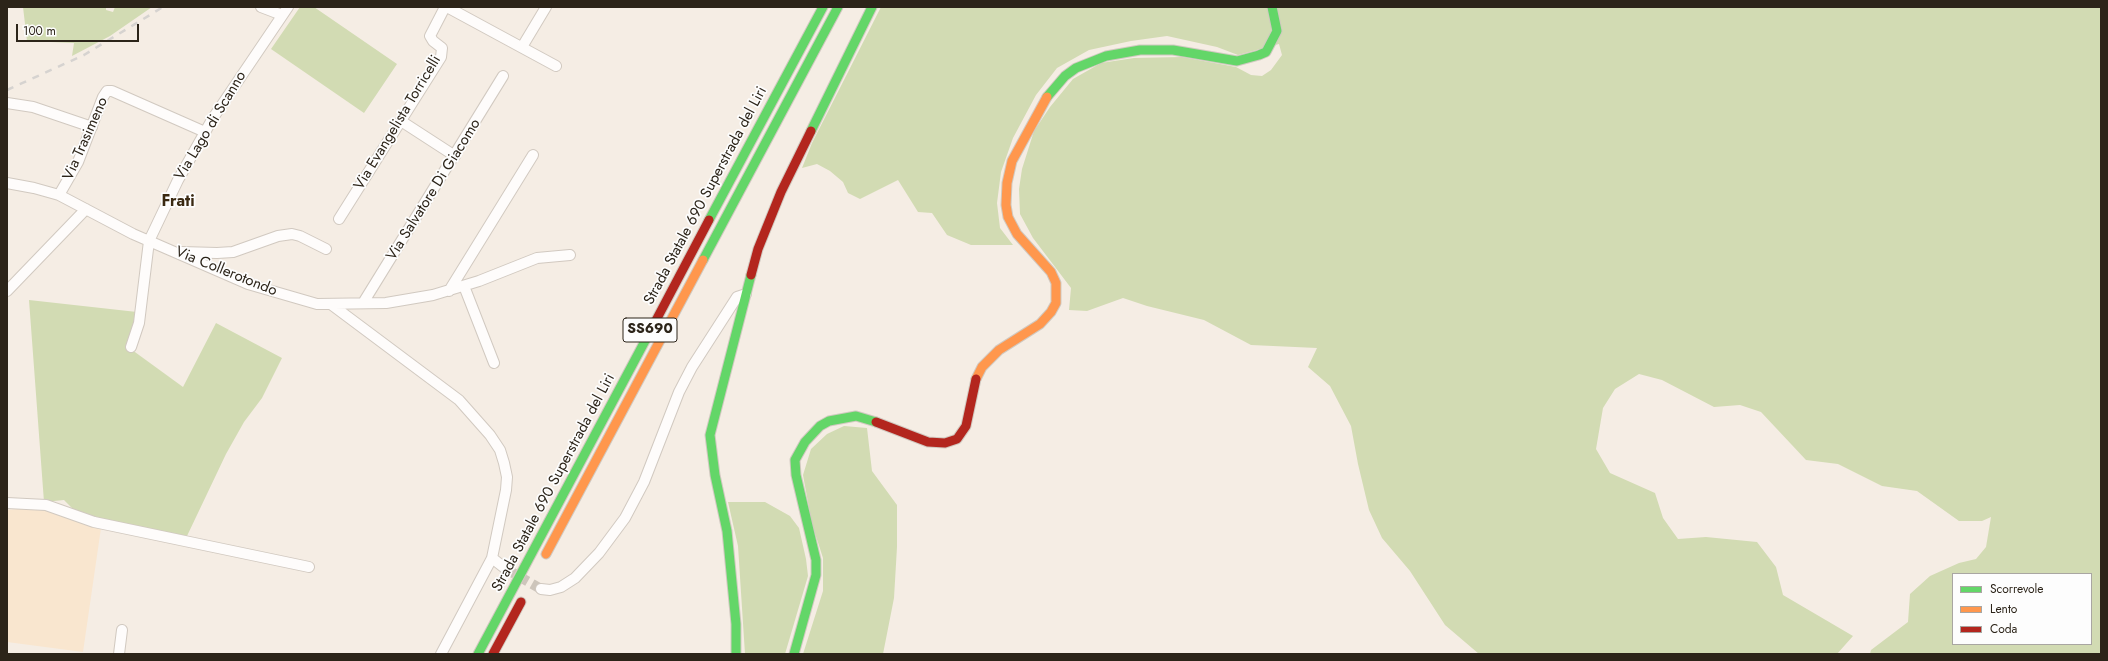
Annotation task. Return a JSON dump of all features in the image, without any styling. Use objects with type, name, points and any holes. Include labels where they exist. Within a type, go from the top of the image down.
[{"type":"main road","name":"Strada Statale 690 Superstrada del Liri","points":[[478,654],[823,7]]},
{"type":"main road","name":"Strada Statale 690 Superstrada del Liri","points":[[542,563],[838,7]]},
{"type":"main road","points":[[736,654],[736,624],[727,531],[715,475],[710,435],[758,249],[781,192],[872,7]]},
{"type":"main road","points":[[794,654],[816,575],[816,560],[796,475],[795,460],[805,442],[820,426],[838,418],[856,416],[928,442],[945,443],[957,439],[966,426],[976,380],[982,367],[999,350],[1040,324],[1051,312],[1056,303],[1057,290],[1051,272],[1017,234],[1008,217],[1006,205],[1007,183],[1012,161],[1050,92],[1065,76],[1076,68],[1106,56],[1140,50],[1173,50],[1237,61],[1259,55],[1266,52],[1277,31],[1272,7]]},
{"type":"main road","name":"Strada Statale 690 Superstrada del Liri","points":[[493,654],[527,591]]},
{"type":"street","points":[[261,7],[285,11]]},
{"type":"street","points":[[446,7],[556,66]]},
{"type":"street","name":"Via Evangelista Torricelli","points":[[339,219],[402,121],[442,55],[442,48],[433,41],[430,36],[446,7]]},
{"type":"street","points":[[522,47],[546,7]]},
{"type":"street","name":"Via Lago di Scanno","points":[[131,347],[139,323],[149,241],[178,180],[205,132],[226,97],[285,11]]},
{"type":"street","name":"Via Salvatore Di Giacomo","points":[[363,304],[503,76]]},
{"type":"street","name":"Via Trasimeno","points":[[59,195],[78,162],[103,97],[110,91],[205,132]]},
{"type":"street","points":[[7,104],[28,106],[92,126]]},
{"type":"street","points":[[402,121],[455,156]]},
{"type":"street","points":[[449,291],[533,155]]},
{"type":"street","name":"Via Collerotondo","points":[[7,183],[59,195],[149,241],[259,288],[312,303],[332,305],[402,301],[449,291],[537,258],[570,255]]},
{"type":"street","points":[[7,291],[86,209]]},
{"type":"street","points":[[178,253],[234,252],[278,236],[292,234],[300,236],[326,249]]},
{"type":"street","points":[[464,286],[494,363]]},
{"type":"street","points":[[541,589],[550,590],[561,587],[575,578],[599,553],[625,518],[644,482],[679,392],[692,367],[737,297],[746,294]]},
{"type":"street","points":[[332,305],[451,393],[476,418],[493,438],[503,458],[507,482],[492,558],[441,654]]},
{"type":"street","points":[[7,503],[46,505],[94,522],[309,567]]},
{"type":"street","points":[[492,558],[506,569]]},
{"type":"street","points":[[119,654],[122,630]]},
{"type":"shaded area","points":[[37,507],[56,510],[78,522],[101,528],[83,652],[7,642],[7,510]]},
{"type":"green space","points":[[23,7],[102,7],[113,12],[115,7],[152,7],[110,36],[72,56],[74,43],[27,41]]},
{"type":"green space","points":[[300,7],[314,7],[397,64],[364,113],[271,49]]},
{"type":"green space","points":[[881,7],[2101,7],[2101,654],[1870,654],[1871,650],[1908,622],[1910,594],[1930,576],[1959,563],[1976,559],[1986,547],[1991,517],[1982,521],[1959,521],[1917,491],[1882,486],[1838,464],[1806,460],[1761,412],[1740,405],[1714,407],[1662,380],[1639,374],[1615,389],[1603,408],[1596,449],[1610,473],[1655,493],[1663,518],[1678,539],[1706,537],[1757,542],[1776,567],[1783,595],[1853,636],[1837,654],[1479,654],[1445,625],[1410,571],[1382,538],[1369,510],[1351,426],[1330,386],[1308,367],[1317,348],[1251,345],[1204,320],[1147,306],[1123,298],[1087,311],[1069,310],[1071,288],[1033,238],[1020,214],[1019,189],[1022,169],[1034,131],[1050,107],[1073,79],[1101,63],[1134,58],[1182,57],[1236,67],[1251,75],[1262,76],[1271,70],[1282,55],[1279,44],[1238,55],[1217,47],[1167,36],[1131,41],[1089,50],[1057,68],[1036,95],[1013,138],[1001,172],[997,203],[1000,228],[1013,245],[971,245],[947,235],[932,213],[918,212],[898,180],[860,199],[848,193],[843,182],[830,171],[817,164],[802,168],[812,143]]},
{"type":"green space","points":[[29,300],[137,312],[128,347],[183,387],[216,323],[282,358],[262,398],[244,422],[226,454],[187,536],[79,515],[64,500],[44,502]]},
{"type":"green space","points":[[844,426],[867,428],[872,471],[897,505],[897,547],[894,598],[883,654],[803,654],[823,591],[823,558],[812,524],[803,475],[811,449],[827,434]]},
{"type":"green space","points":[[728,502],[765,502],[790,516],[799,528],[808,576],[785,654],[745,654],[738,546]]},
{"type":"tunnel","points":[[506,569],[541,589]]},
{"type":"railway","points":[[7,90],[84,55],[163,7]]},
{"type":"traffic: fast","points":[[709,220],[823,7]]},
{"type":"traffic: fast","points":[[703,260],[838,7]]},
{"type":"traffic: fast","points":[[811,131],[872,7]]},
{"type":"traffic: fast","points":[[1047,97],[1065,76],[1076,68],[1106,56],[1140,50],[1173,50],[1237,61],[1259,55],[1266,52],[1277,31],[1272,7]]},
{"type":"traffic: fast","points":[[736,654],[736,624],[727,531],[715,475],[710,435],[751,275]]},
{"type":"traffic: fast","points":[[478,654],[653,326]]},
{"type":"traffic: fast","points":[[794,654],[816,575],[816,560],[796,475],[795,460],[805,442],[820,426],[829,421],[856,416],[876,422]]},
{"type":"traffic: slow","points":[[976,379],[982,367],[999,350],[1040,324],[1051,312],[1056,303],[1056,283],[1051,272],[1017,234],[1008,217],[1006,205],[1007,183],[1012,161],[1047,97]]},
{"type":"traffic: slow","points":[[546,554],[703,260]]},
{"type":"traffic: jam","points":[[751,275],[758,249],[781,192],[811,131]]},
{"type":"traffic: jam","points":[[653,326],[709,220]]},
{"type":"traffic: jam","points":[[876,422],[928,442],[945,443],[957,439],[966,426],[976,379]]},
{"type":"traffic: jam","points":[[493,654],[521,602]]},
{"type":"district","name":"Frati","points":[[178,202]]}]
